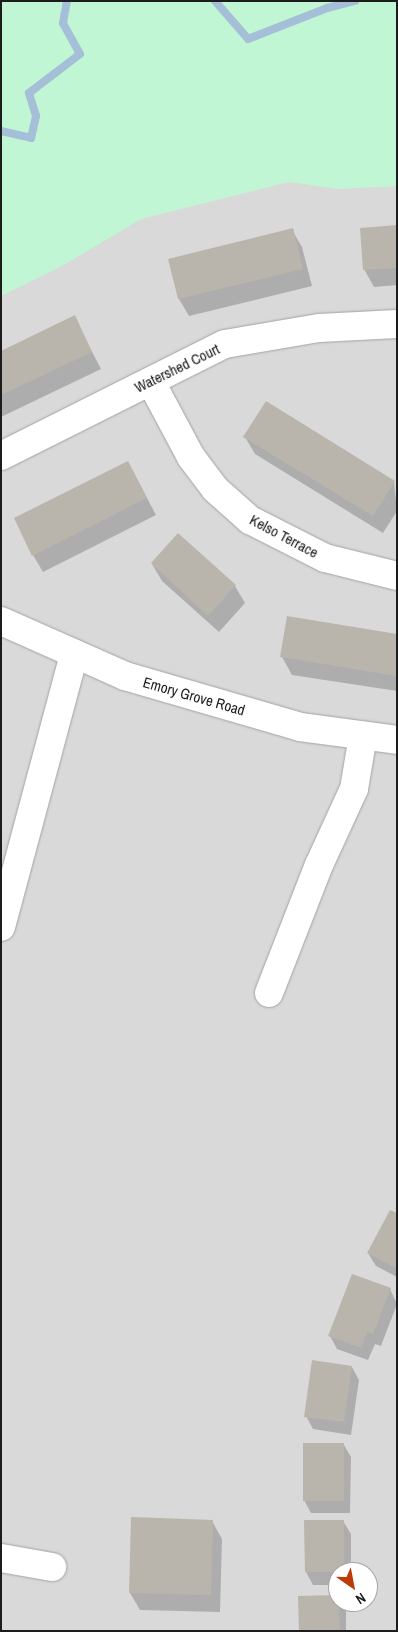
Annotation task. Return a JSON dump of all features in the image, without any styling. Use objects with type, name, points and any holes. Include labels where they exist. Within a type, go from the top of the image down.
[{"type":"street","name":"Watershed Court","points":[[1,456],[225,344],[319,328],[397,324]]},
{"type":"street","name":"Kelso Terrace","points":[[151,382],[191,457],[215,489],[250,520],[325,558],[397,576]]},
{"type":"street","name":"Emory Grove Road","points":[[1,621],[125,676],[300,727],[397,740]]},
{"type":"street","points":[[1,927],[74,654]]},
{"type":"street","points":[[269,993],[319,865],[354,788],[363,736]]},
{"type":"street","points":[[1,1558],[52,1567]]},
{"type":"shaded area","points":[[1,1],[397,1],[397,1631],[1,1631]]},
{"type":"green space","points":[[1,1],[397,1],[397,186],[339,189],[289,182],[141,219],[62,266],[1,296]]},
{"type":"building","points":[[397,225],[397,268],[363,270],[360,228]]},
{"type":"building","points":[[293,228],[303,269],[178,299],[168,259]]},
{"type":"building","points":[[75,315],[92,352],[1,395],[1,351]]},
{"type":"building","points":[[266,401],[395,481],[373,516],[243,437]]},
{"type":"building","points":[[128,461],[147,498],[32,556],[14,518]]},
{"type":"building","points":[[178,533],[236,585],[208,616],[151,563]]},
{"type":"building","points":[[287,616],[397,634],[397,676],[280,657]]},
{"type":"building","points":[[390,1210],[397,1213],[397,1269],[367,1253]]},
{"type":"building","points":[[352,1274],[391,1288],[373,1334],[367,1332],[361,1348],[328,1336]]},
{"type":"building","points":[[312,1360],[352,1366],[344,1422],[304,1417]]},
{"type":"building","points":[[303,1443],[344,1443],[344,1501],[303,1501]]},
{"type":"building","points":[[131,1517],[213,1520],[211,1595],[129,1593]]},
{"type":"building","points":[[304,1520],[344,1520],[344,1562],[328,1562],[328,1572],[305,1572]]},
{"type":"building","points":[[328,1595],[328,1612],[339,1612],[340,1631],[299,1631],[298,1596]]},
{"type":"waterway","points":[[1,131],[31,138],[36,116],[29,93],[80,54],[63,23],[67,1]]},
{"type":"waterway","points":[[215,1],[248,39],[327,8],[355,1]]}]
